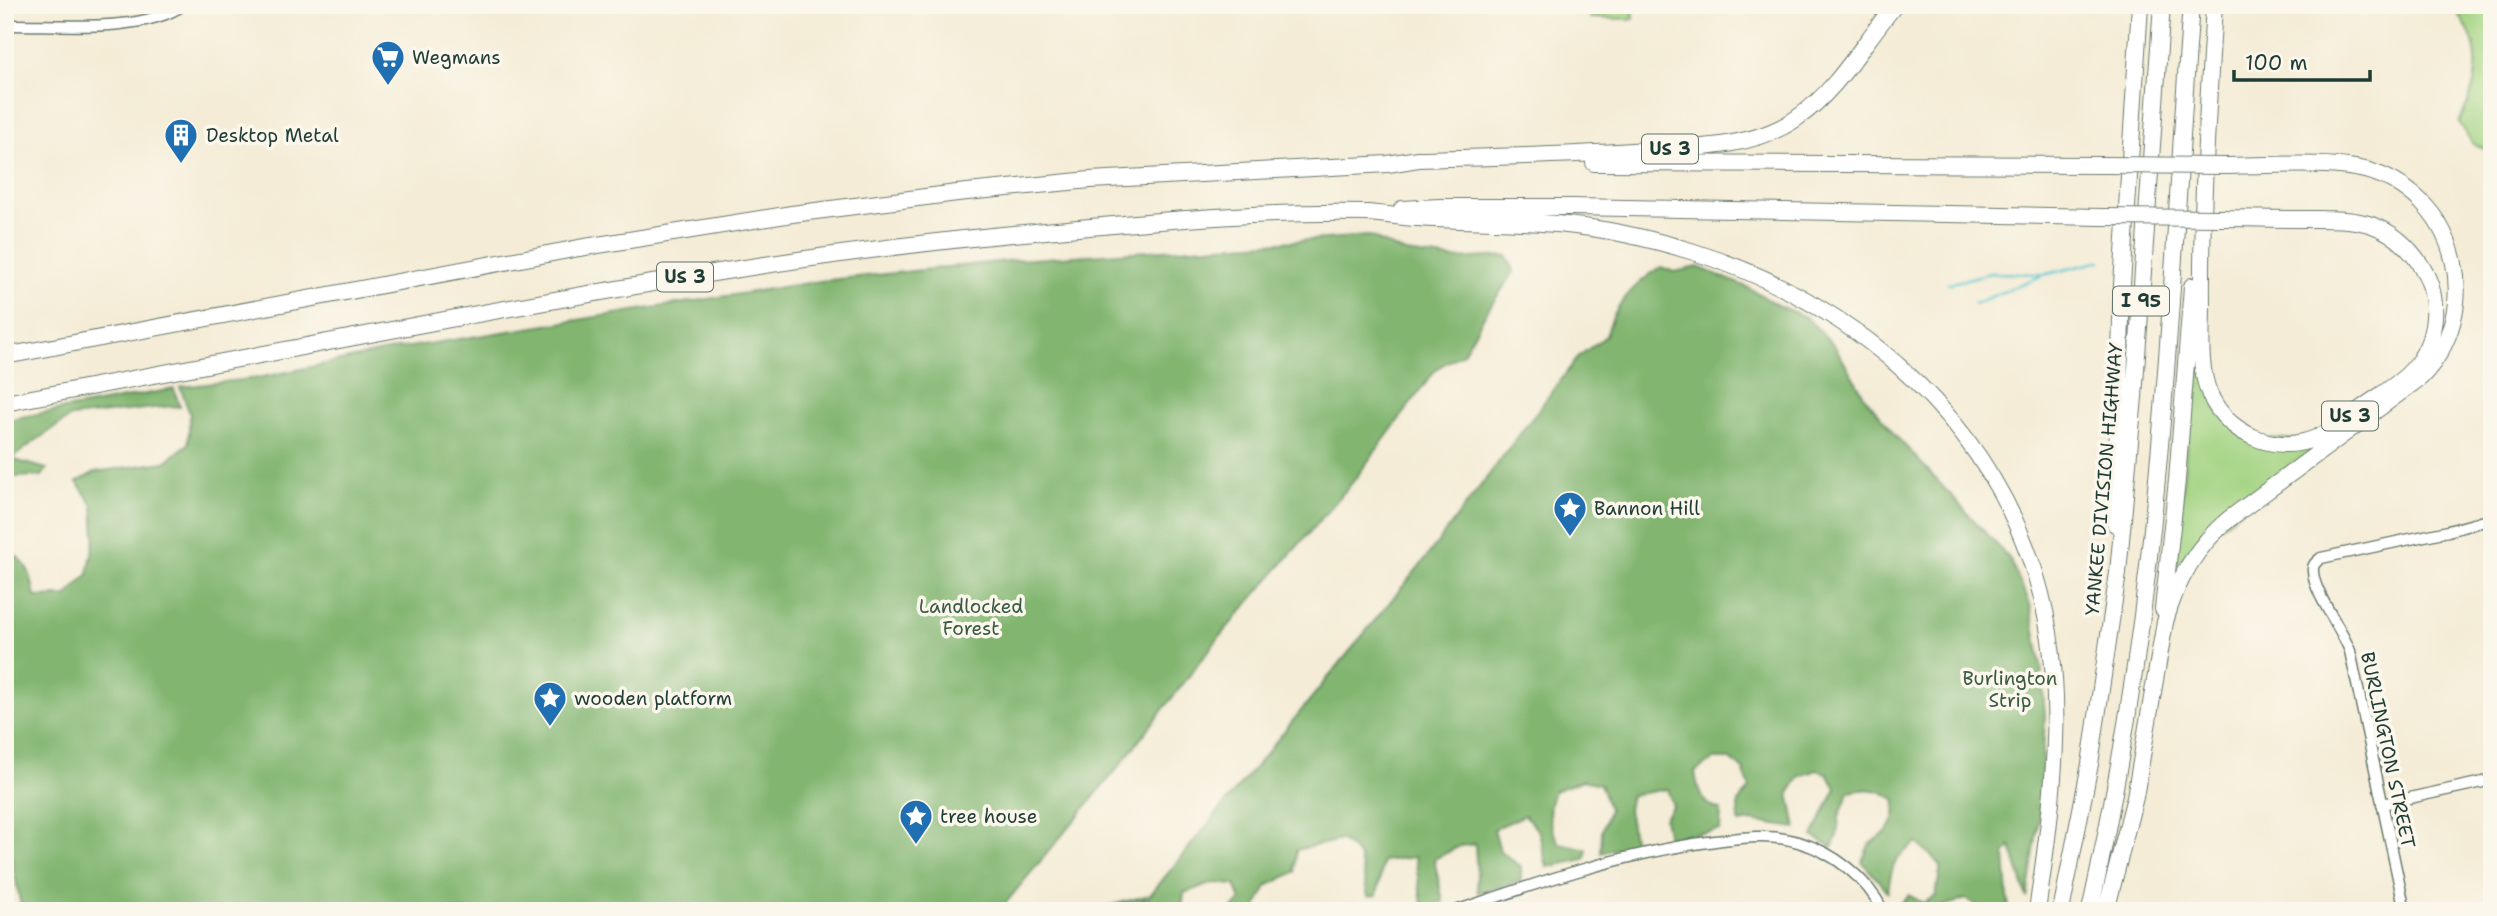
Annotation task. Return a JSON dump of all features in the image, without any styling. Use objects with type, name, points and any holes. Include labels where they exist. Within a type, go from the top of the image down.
[{"type":"highway","name":"US 3","points":[[5,356],[579,248],[792,214],[935,195],[1079,181],[1388,164],[1418,159],[1549,156],[1673,148],[1761,136],[1788,124],[1816,103],[1895,5]]},
{"type":"highway","points":[[2116,597],[2114,489],[2121,304],[2140,5]]},
{"type":"highway","name":"YANKEE DIVISION HIGHWAY","points":[[2061,911],[2090,764],[2116,597],[2133,409],[2162,5]]},
{"type":"highway","name":"I 95","points":[[2090,911],[2119,764],[2145,590],[2159,447],[2191,5]]},
{"type":"highway","name":"US 3","points":[[5,403],[583,295],[812,257],[1097,226],[1263,216],[1373,213],[1415,208],[1506,207],[2102,217],[2219,218],[2356,221],[2379,228],[2399,240],[2423,268],[2433,298],[2434,322],[2431,338],[2416,365],[2400,381],[2333,429],[2308,441],[2289,444],[2270,442],[2246,433],[2230,422],[2214,402],[2203,372],[2201,253],[2204,155],[2214,5]]},
{"type":"highway","points":[[2162,637],[2204,155]]},
{"type":"highway","points":[[1388,164],[2349,167],[2375,173],[2397,183],[2423,205],[2446,239],[2457,279],[2457,305],[2444,345],[2421,377],[2242,509],[2210,537],[2182,577],[2162,637],[2137,788],[2106,911]]},
{"type":"highway","points":[[1373,213],[1415,218],[1576,226],[1635,237],[1699,254],[1761,278],[1827,312],[1874,344],[1924,388],[1957,426],[1994,481],[2024,543],[2043,605],[2054,671],[2056,720],[2037,911]]},
{"type":"street","points":[[5,24],[135,22],[167,15],[183,5]]},
{"type":"street","name":"BURLINGTON STREET","points":[[2405,911],[2350,651],[2343,633],[2319,592],[2313,574],[2315,563],[2321,558],[2492,519]]},
{"type":"street","points":[[2382,803],[2492,780]]},
{"type":"street","points":[[1456,911],[1619,858],[1663,848],[1748,837],[1786,839],[1819,849],[1855,874],[1883,911]]},
{"type":"green space","points":[[1590,5],[1633,5],[1633,19],[1590,18]]},
{"type":"green space","points":[[2450,5],[2492,5],[2492,153],[2473,144],[2459,122],[2472,91],[2476,62],[2470,33]]},
{"type":"green space","name":"Landlocked Forest","points":[[1369,236],[1405,253],[1454,259],[1507,256],[1514,272],[1463,353],[1437,368],[1352,483],[1220,636],[1117,769],[999,911],[22,911],[5,826],[5,547],[27,568],[35,597],[67,596],[88,574],[95,538],[93,505],[77,482],[95,472],[165,462],[188,444],[190,414],[180,387],[258,378],[397,349],[820,281],[1016,260]]},
{"type":"green space","name":"Burlington Strip","points":[[1661,267],[1674,272],[1698,267],[1749,288],[1779,306],[1806,317],[1834,345],[1865,397],[1894,434],[2009,558],[2030,604],[2041,664],[2045,717],[2039,818],[2027,898],[2011,846],[2005,855],[2009,911],[1982,911],[1966,899],[1927,911],[1892,911],[1909,895],[1923,903],[1936,896],[1941,865],[1917,843],[1895,863],[1888,892],[1862,862],[1869,845],[1888,831],[1895,818],[1896,800],[1874,790],[1849,792],[1839,817],[1837,837],[1832,847],[1813,836],[1836,788],[1827,773],[1817,770],[1800,776],[1789,793],[1796,828],[1751,821],[1739,823],[1738,803],[1750,788],[1743,770],[1731,759],[1714,759],[1695,772],[1704,801],[1721,810],[1720,830],[1668,838],[1664,818],[1673,806],[1667,789],[1631,795],[1628,809],[1634,844],[1601,853],[1602,831],[1609,809],[1600,784],[1583,780],[1554,791],[1549,812],[1550,824],[1559,843],[1587,849],[1585,859],[1547,867],[1539,832],[1525,815],[1494,829],[1500,851],[1521,867],[1521,881],[1478,893],[1475,844],[1460,846],[1434,859],[1443,902],[1423,910],[1415,857],[1383,861],[1377,895],[1368,896],[1359,856],[1341,840],[1296,850],[1295,872],[1267,886],[1256,907],[1259,911],[1230,911],[1241,900],[1235,885],[1214,883],[1184,893],[1182,911],[1137,911],[1422,563],[1579,356],[1606,336],[1614,315],[1627,296]]},
{"type":"green space","points":[[2195,342],[2197,362],[2241,437],[2324,441],[2188,554],[2178,566],[2176,565]]},
{"type":"green space","points":[[174,389],[180,407],[71,417],[11,459],[47,469],[42,476],[5,477],[5,420]]},
{"type":"green space","points":[[1146,896],[1135,911],[1090,911]]},
{"type":"waterway","points":[[1974,304],[2043,275],[2101,261]]},
{"type":"waterway","points":[[1948,284],[1990,273],[2041,274]]},
{"type":"place","name":"Wegmans","points":[[388,87]]},
{"type":"place","name":"Desktop Metal","points":[[181,165]]},
{"type":"place","name":"Bannon Hill","points":[[1570,538]]},
{"type":"place","name":"wooden platform","points":[[550,728]]},
{"type":"place","name":"tree house","points":[[916,846]]}]
